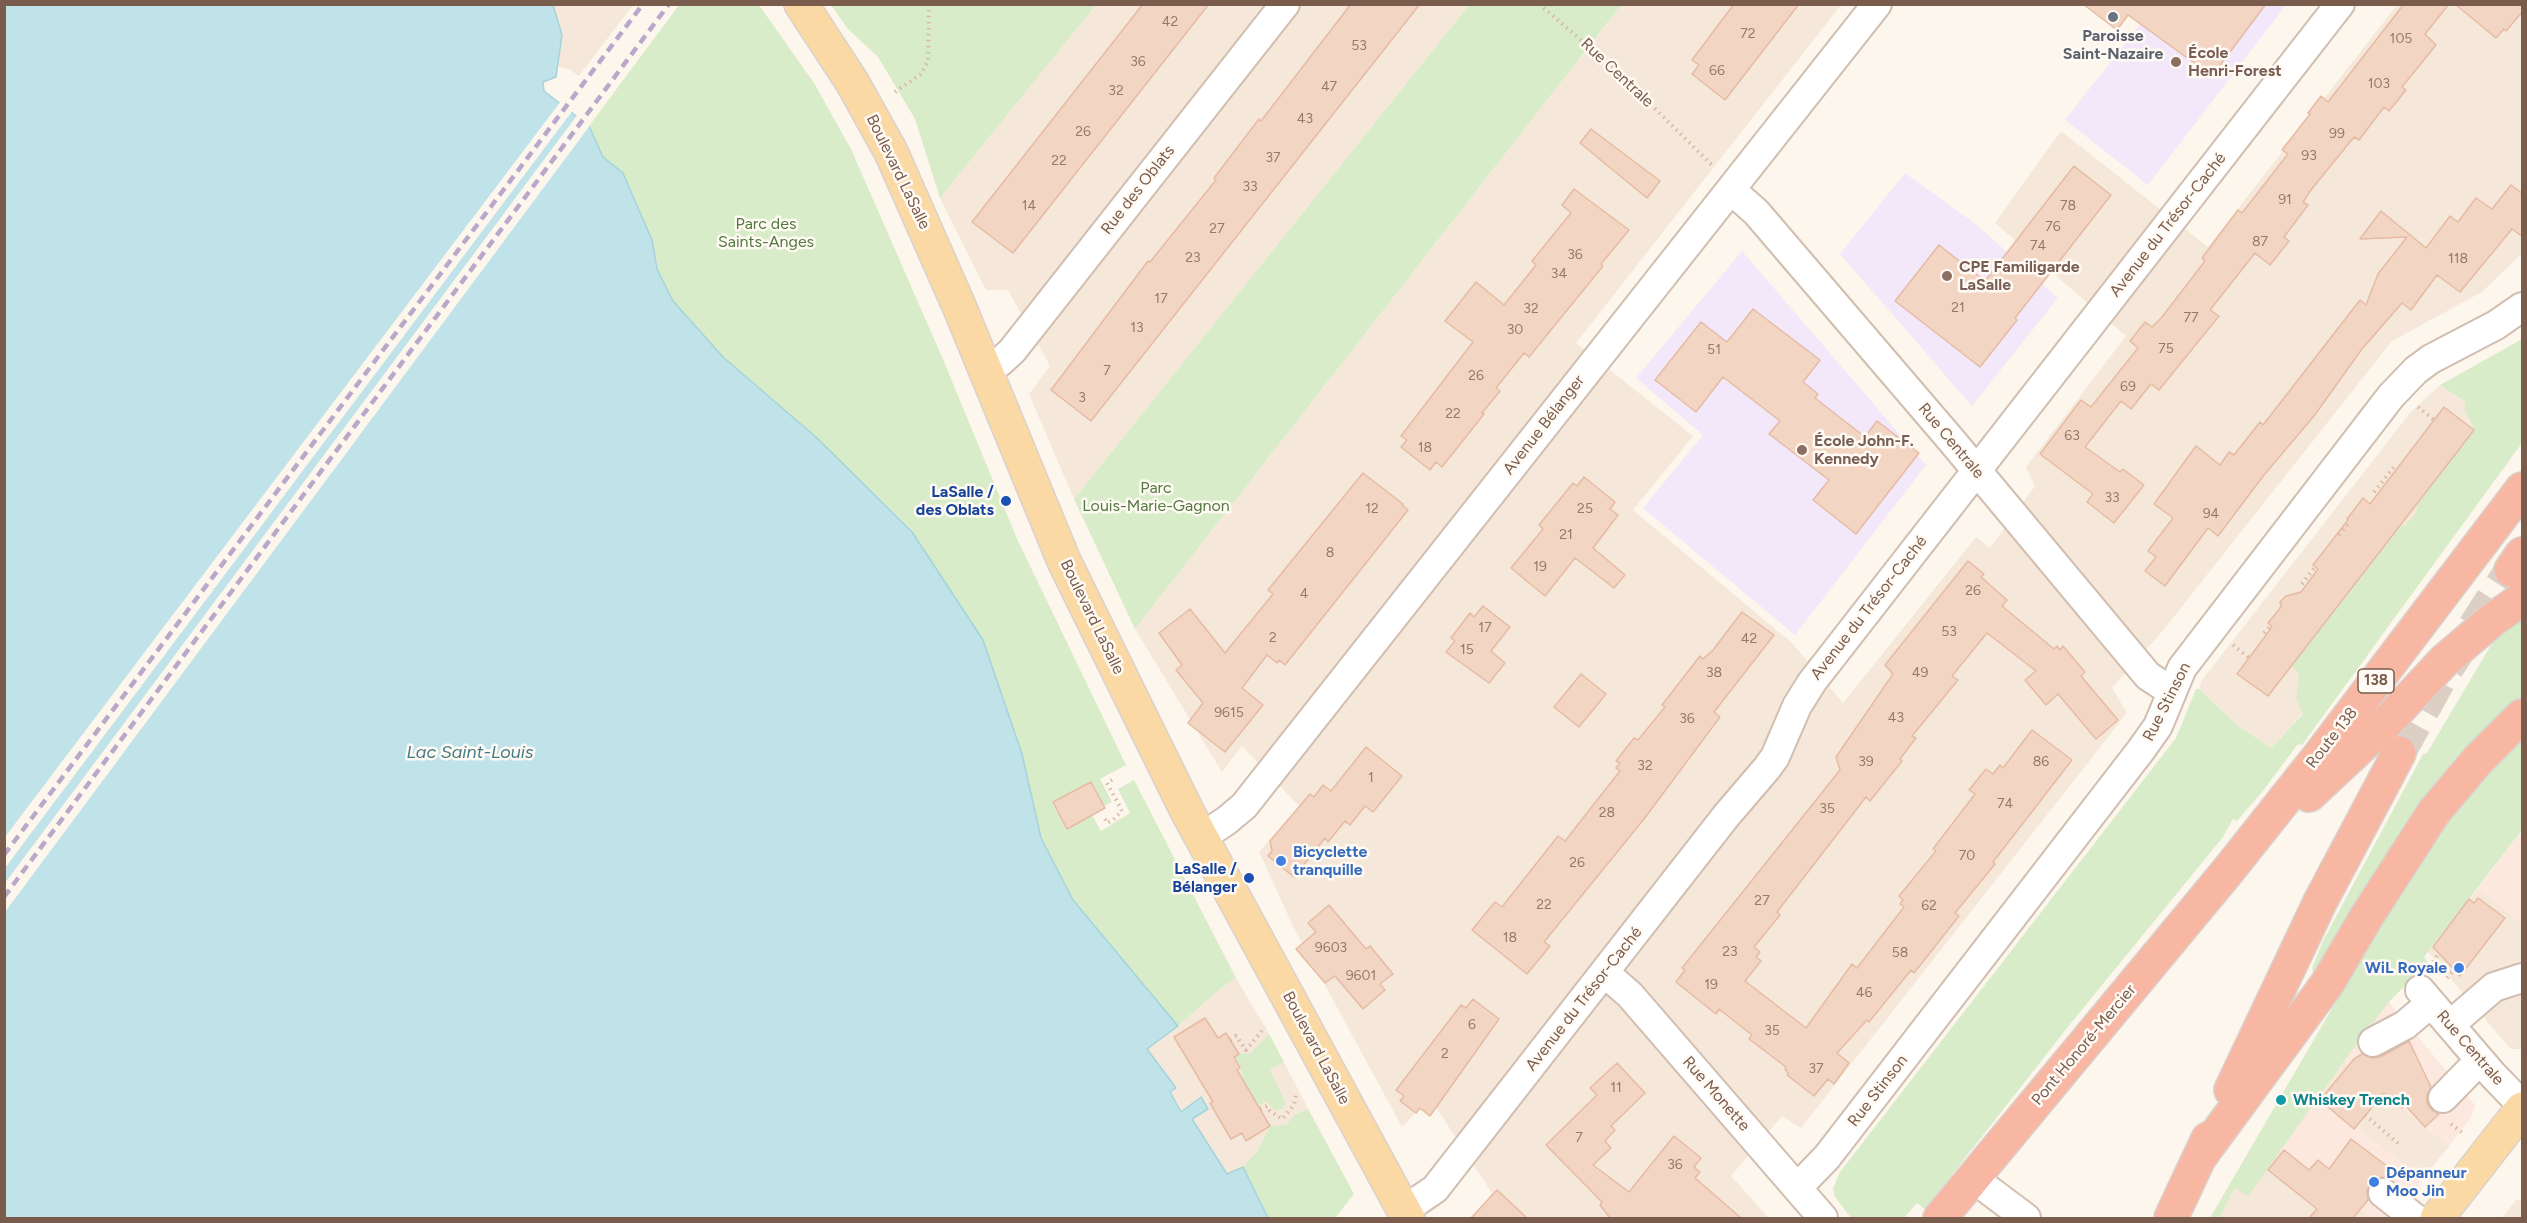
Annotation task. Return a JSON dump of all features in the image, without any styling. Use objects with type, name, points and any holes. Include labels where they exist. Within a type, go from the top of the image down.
[{"type":"highway","name":"Route 138","points":[[2227,872],[2320,755],[2523,489]]},
{"type":"highway","points":[[2227,872],[2385,724],[2444,661],[2492,620],[2519,574]]},
{"type":"highway","points":[[2199,1158],[2327,984],[2367,916],[2434,812],[2477,761],[2523,716]]},
{"type":"highway","points":[[2171,1218],[2320,902],[2399,753]]},
{"type":"highway","name":"Pont Honoré-Mercier","points":[[1940,1218],[2227,872]]},
{"type":"main road","name":"Boulevard LaSalle","points":[[801,4],[852,82],[891,152],[985,369],[1064,561],[1186,811],[1406,1214]]},
{"type":"main road","points":[[2437,1218],[2523,1107]]},
{"type":"street","name":"Rue des Oblats","points":[[985,369],[1000,362],[1012,351],[1285,4]]},
{"type":"street","name":"Avenue Bélanger","points":[[1202,837],[1220,826],[1244,806],[1725,180],[1877,4]]},
{"type":"street","name":"Avenue du Trésor-Caché","points":[[1406,1214],[1435,1189],[1726,816],[1767,768],[1775,757],[1797,706],[1812,682],[2340,4]]},
{"type":"street","name":"Rue Centrale","points":[[1725,180],[1756,212],[2148,676],[2171,691]]},
{"type":"street","name":"Rue Stinson","points":[[1797,1188],[1827,1157],[2141,750],[2158,726],[2182,668],[2196,648],[2403,383],[2431,359],[2496,325],[2523,307]]},
{"type":"street","name":"Rue Monette","points":[[1605,973],[1636,1002],[1823,1218]]},
{"type":"street","points":[[2450,1025],[2494,987],[2523,978]]},
{"type":"street","name":"Rue Centrale","points":[[2373,1042],[2405,1025],[2425,996],[2523,1107]]},
{"type":"street","points":[[2443,1098],[2480,1060]]},
{"type":"street","points":[[1974,1179],[2026,1218]]},
{"type":"street","points":[[2383,1193],[2415,1218]]},
{"type":"path","points":[[895,92],[921,74],[928,61],[929,4]]},
{"type":"path","name":"Rue Centrale","points":[[1539,4],[1617,71],[1725,180]]},
{"type":"path","points":[[2412,403],[2434,420]]},
{"type":"path","points":[[2374,492],[2394,467],[2397,469]]},
{"type":"path","points":[[2339,536],[2350,521]]},
{"type":"path","points":[[2302,584],[2315,567]]},
{"type":"path","points":[[2264,633],[2271,626]]},
{"type":"path","points":[[2227,640],[2249,658]]},
{"type":"path","points":[[1106,819],[1107,823],[1122,811],[1107,783],[1114,779]]},
{"type":"path","points":[[2433,962],[2439,953]]},
{"type":"path","points":[[2447,978],[2454,970]]},
{"type":"path","points":[[1230,1040],[1236,1036],[1246,1050],[1265,1027]]},
{"type":"path","points":[[1260,1109],[1267,1106],[1270,1111],[1282,1119],[1294,1105],[1296,1094]]},
{"type":"path","points":[[2365,1115],[2400,1145]]},
{"type":"shaded area","points":[[553,5],[633,5],[579,76],[569,69],[557,66],[562,35]]},
{"type":"shaded area","points":[[1096,5],[1469,5],[1074,499],[1029,394],[1050,366],[1008,290],[986,290],[940,198]]},
{"type":"shaded area","points":[[1621,5],[1841,5],[1576,343],[1693,436],[1633,510],[1792,643],[1843,703],[1976,537],[1990,548],[2035,486],[2026,467],[2126,336],[1995,223],[2061,131],[2208,247],[2397,5],[2522,5],[2522,253],[2482,292],[2392,341],[2165,628],[2112,688],[2127,713],[1801,1128],[1782,1116],[1731,1176],[1769,1218],[1473,1218],[1492,1193],[1430,1098],[1402,1127],[1294,928],[1259,852],[1299,806],[1242,746],[1222,772],[1135,629]]},
{"type":"shaded area","name":"École Henri-Forest","points":[[2155,5],[2286,5],[2148,185],[2065,120]]},
{"type":"shaded area","name":"CPE Familigarde LaSalle","points":[[1905,173],[1977,225],[2058,298],[1972,406],[1840,254]]},
{"type":"shaded area","name":"École John-F. Kennedy","points":[[1742,251],[1926,465],[1795,635],[1643,508],[1703,435],[1636,378]]},
{"type":"shaded area","points":[[2440,385],[2489,419],[2319,695],[2271,748],[2237,725],[2199,689],[2202,680],[2410,413]]},
{"type":"shaded area","points":[[2519,834],[2522,837],[2522,924],[2478,888]]},
{"type":"shaded area","points":[[2478,888],[2522,924],[2522,1049],[2511,1049],[2507,1045],[2428,952]]},
{"type":"shaded area","points":[[1236,978],[1269,1034],[1341,1171],[1263,1207],[1243,1167],[1227,1174],[1191,1119],[1200,1097],[1181,1112],[1169,1092],[1176,1088],[1146,1049]]},
{"type":"shaded area","points":[[2389,1002],[2475,1105],[2471,1118],[2449,1146],[2345,1060]]},
{"type":"shaded area","points":[[2345,1060],[2449,1146],[2423,1179],[2317,1098]]},
{"type":"shaded area","points":[[2317,1098],[2423,1179],[2394,1218],[2371,1218],[2281,1148]]},
{"type":"shaded area","points":[[2281,1148],[2371,1218],[2220,1218],[2234,1187],[2248,1195]]},
{"type":"shaded area","points":[[2516,1200],[2522,1200],[2522,1218],[2502,1218]]},
{"type":"green space","name":"Parc des Saints-Anges","points":[[679,5],[759,5],[814,83],[851,149],[942,357],[1018,541],[1126,765],[1100,779],[1112,802],[1104,806],[1090,782],[1053,803],[1067,829],[1092,815],[1101,831],[1130,813],[1118,789],[1134,780],[1236,978],[1221,988],[1178,1026],[1073,899],[1041,838],[1022,753],[983,640],[912,532],[817,438],[723,357],[673,301],[657,269],[652,240],[631,189],[623,173],[603,157],[589,126]]},
{"type":"green space","points":[[831,5],[1096,5],[940,198],[915,119],[878,57],[848,29]]},
{"type":"green space","name":"Parc Louis-Marie-Gagnon","points":[[1469,5],[1621,5],[1135,629],[1074,499]]},
{"type":"green space","points":[[2522,339],[2522,443],[2302,745],[2298,744],[2237,821],[2233,819],[2223,837],[2071,1023],[1925,1209],[1917,1203],[1904,1218],[1851,1218],[1835,1197],[1833,1188],[1840,1172],[2176,738],[2196,689],[2199,689],[2237,725],[2271,748],[2303,714],[2296,698],[2299,677],[2297,671],[2270,650],[2277,641],[2299,657],[2399,527],[2406,525],[2416,513],[2417,505],[2474,430],[2465,412],[2465,402],[2440,385]]},
{"type":"green space","points":[[2522,617],[2522,700],[2314,974],[2312,968],[2323,941],[2423,754],[2427,753],[2497,635]]},
{"type":"green space","points":[[2522,735],[2522,830],[2424,957],[2428,962],[2389,1002],[2248,1196],[2234,1188],[2220,1218],[2210,1218],[2418,861],[2478,780]]},
{"type":"green space","points":[[1269,1034],[1284,1062],[1270,1070],[1286,1104],[1282,1109],[1275,1110],[1266,1101],[1258,1106],[1244,1083],[1241,1068],[1234,1057],[1251,1053]]},
{"type":"green space","points":[[1308,1109],[1354,1194],[1335,1218],[1268,1218],[1243,1167],[1258,1151],[1270,1126],[1286,1125],[1295,1115]]},
{"type":"water","name":"Lac Saint-Louis","points":[[5,5],[553,5],[562,35],[556,77],[543,82],[544,91],[589,126],[603,157],[623,173],[652,240],[657,269],[673,301],[723,357],[817,438],[912,532],[983,640],[1022,754],[1041,838],[1073,900],[1178,1026],[1147,1049],[1176,1088],[1170,1092],[1181,1112],[1201,1097],[1208,1109],[1192,1119],[1227,1174],[1243,1167],[1268,1218],[5,1218]]},
{"type":"pier","points":[[561,101],[573,110],[5,868],[5,837]]},
{"type":"pier","points":[[578,114],[591,124],[5,912],[5,883]]},
{"type":"building","points":[[1143,4],[1209,4],[1013,253],[972,222]]},
{"type":"building","points":[[1351,4],[1420,4],[1091,421],[1051,390],[1148,261],[1150,262],[1216,180],[1214,178],[1259,119],[1261,121]]},
{"type":"building","points":[[1734,4],[1799,4],[1725,100],[1692,74],[1699,65],[1692,60]]},
{"type":"building","points":[[2083,4],[2266,4],[2212,76],[2128,15],[2117,30]]},
{"type":"building","points":[[2404,4],[2449,4],[2425,34],[2436,45],[2402,87],[2406,90],[2389,111],[2384,107],[2359,140],[2354,137],[2311,190],[2303,202],[2308,205],[2284,237],[2289,241],[2270,265],[2255,253],[2210,310],[2219,316],[2159,390],[2151,384],[2131,409],[2121,401],[2085,447],[2120,472],[2123,469],[2144,485],[2114,523],[2087,502],[2093,494],[2040,454],[2081,400],[2091,407],[2138,348],[2130,341],[2145,322],[2152,327],[2162,317],[2205,261],[2202,258],[2238,210],[2242,213],[2288,154],[2282,150],[2321,96],[2328,102]]},
{"type":"building","points":[[2455,4],[2523,4],[2523,11],[2506,31],[2504,29],[2496,38]]},
{"type":"building","points":[[1591,129],[1660,181],[1647,198],[1580,143]]},
{"type":"building","points":[[2074,166],[2111,195],[2015,318],[2017,320],[1980,367],[1895,301],[1939,245],[1985,281]]},
{"type":"building","points":[[2511,185],[2523,194],[2523,237],[2512,229],[2460,292],[2437,275],[2411,310],[2402,303],[2362,349],[2314,416],[2264,475],[2218,536],[2208,528],[2165,586],[2145,571],[2156,557],[2148,551],[2173,518],[2154,504],[2196,446],[2220,465],[2229,452],[2234,455],[2260,422],[2263,425],[2360,300],[2366,305],[2378,274],[2407,237],[2360,239],[2381,211],[2426,248],[2450,216],[2458,222],[2476,198],[2492,209]]},
{"type":"building","points":[[1574,189],[1629,230],[1601,264],[1603,266],[1529,357],[1524,353],[1496,388],[1500,391],[1442,467],[1436,462],[1430,470],[1401,447],[1407,440],[1401,436],[1473,342],[1445,321],[1476,282],[1504,305],[1536,265],[1532,261],[1571,213],[1562,205]]},
{"type":"building","points":[[1753,309],[1820,360],[1803,382],[1818,394],[1815,398],[1865,437],[1877,421],[1919,453],[1856,534],[1813,500],[1829,480],[1769,434],[1780,421],[1723,377],[1696,412],[1655,380],[1701,322],[1727,342]]},
{"type":"building","points":[[2444,407],[2474,430],[2268,696],[2237,674],[2272,627],[2268,623],[2281,607],[2280,602],[2286,596],[2301,592],[2318,569],[2313,565],[2363,498],[2370,504]]},
{"type":"building","points":[[1363,473],[1408,510],[1285,665],[1279,660],[1277,663],[1267,655],[1242,688],[1263,705],[1225,752],[1188,723],[1203,703],[1176,670],[1182,665],[1159,633],[1190,609],[1225,653],[1273,594],[1268,590]]},
{"type":"building","points":[[1584,477],[1615,502],[1610,509],[1618,515],[1593,548],[1625,575],[1614,588],[1575,558],[1545,596],[1511,568],[1543,529],[1539,525],[1573,483],[1577,486]]},
{"type":"building","points":[[1968,561],[1984,574],[1981,577],[2007,600],[2002,606],[2054,649],[2057,646],[2060,650],[2063,646],[2085,672],[2081,676],[2118,720],[2096,739],[2058,694],[2046,705],[2025,680],[2036,671],[1987,633],[1952,676],[1958,680],[1912,736],[1916,738],[1900,759],[1902,761],[1870,801],[1866,797],[1777,912],[1780,915],[1754,947],[1760,952],[1756,957],[1761,961],[1745,981],[1806,1028],[1852,964],[1857,968],[1904,907],[1900,904],[1903,900],[1899,896],[1936,851],[1933,849],[1975,794],[1969,790],[1986,769],[1993,774],[2000,765],[2003,768],[2032,730],[2072,760],[1993,862],[1995,864],[1955,913],[1959,916],[1914,973],[1911,970],[1869,1022],[1867,1020],[1837,1053],[1849,1063],[1834,1084],[1828,1079],[1814,1096],[1787,1075],[1786,1067],[1749,1039],[1752,1035],[1719,1009],[1716,1014],[1676,982],[1685,970],[1682,968],[1840,770],[1836,757],[1893,674],[1885,665]]},
{"type":"building","points":[[1483,606],[1510,627],[1491,651],[1505,663],[1489,683],[1446,652],[1455,641],[1451,638],[1470,613],[1474,617]]},
{"type":"building","points":[[1742,612],[1774,635],[1714,712],[1720,717],[1644,819],[1544,942],[1550,946],[1527,974],[1472,930],[1495,902],[1502,907],[1558,836],[1565,841],[1620,771],[1616,768],[1620,763],[1616,761],[1634,738],[1638,740],[1665,707],[1662,705],[1700,656],[1703,659],[1713,650]]},
{"type":"building","points":[[1581,674],[1606,694],[1579,727],[1554,707]]},
{"type":"building","points":[[1366,747],[1402,776],[1373,812],[1365,806],[1350,825],[1345,821],[1328,842],[1325,838],[1294,877],[1268,856],[1272,851],[1270,841],[1310,794],[1314,797],[1323,785],[1331,791]]},
{"type":"building","points":[[1091,782],[1105,808],[1067,829],[1053,802]]},
{"type":"building","points":[[2478,898],[2505,918],[2460,976],[2433,947],[2469,899],[2474,903]]},
{"type":"building","points":[[1329,905],[1366,949],[1370,946],[1393,974],[1380,984],[1385,990],[1363,1009],[1335,976],[1325,983],[1296,949],[1316,932],[1308,923]]},
{"type":"building","points":[[1473,999],[1499,1019],[1430,1116],[1420,1108],[1416,1113],[1400,1101],[1404,1096],[1396,1090],[1461,1005],[1466,1008]]},
{"type":"building","points":[[1205,1018],[1218,1038],[1226,1033],[1239,1054],[1234,1057],[1240,1068],[1237,1070],[1270,1126],[1246,1141],[1242,1133],[1231,1139],[1210,1103],[1213,1102],[1174,1037]]},
{"type":"building","points":[[2409,1041],[2431,1087],[2427,1095],[2427,1103],[2439,1114],[2425,1127],[2405,1105],[2402,1108],[2384,1093],[2354,1129],[2320,1100],[2354,1059],[2362,1054],[2372,1058],[2380,1057]]},
{"type":"building","points":[[1617,1063],[1645,1093],[1611,1126],[1615,1130],[1605,1141],[1611,1148],[1593,1165],[1629,1192],[1674,1136],[1701,1158],[1694,1167],[1700,1172],[1695,1178],[1741,1218],[1610,1218],[1600,1205],[1602,1202],[1546,1145],[1597,1095],[1590,1088]]},
{"type":"building","points":[[2351,1139],[2391,1169],[2385,1177],[2376,1178],[2370,1183],[2367,1191],[2368,1200],[2353,1218],[2309,1218],[2317,1209],[2268,1170],[2284,1150],[2309,1170],[2318,1160],[2329,1169]]},
{"type":"building","points":[[1497,1190],[1527,1218],[1471,1218]]},
{"type":"tunnel","points":[[2399,753],[2439,681],[2511,570]]},
{"type":"railway","points":[[4,855],[643,4]]},
{"type":"railway","points":[[4,897],[669,4]]},
{"type":"place","name":"Paroisse Saint-Nazaire","points":[[2113,17]]},
{"type":"place","name":"École Henri-Forest","points":[[2176,62]]},
{"type":"place","name":"CPE Familigarde LaSalle","points":[[1947,276]]},
{"type":"place","name":"École John-F. Kennedy","points":[[1802,450]]},
{"type":"place","name":"LaSalle / des Oblats","points":[[1006,501]]},
{"type":"place","name":"Bicyclette tranquille","points":[[1281,861]]},
{"type":"place","name":"LaSalle / Bélanger","points":[[1249,878]]},
{"type":"place","name":"WiL Royale","points":[[2459,968]]},
{"type":"place","name":"Whiskey Trench","points":[[2281,1100]]},
{"type":"place","name":"Dépanneur Moo Jin","points":[[2374,1182]]}]
